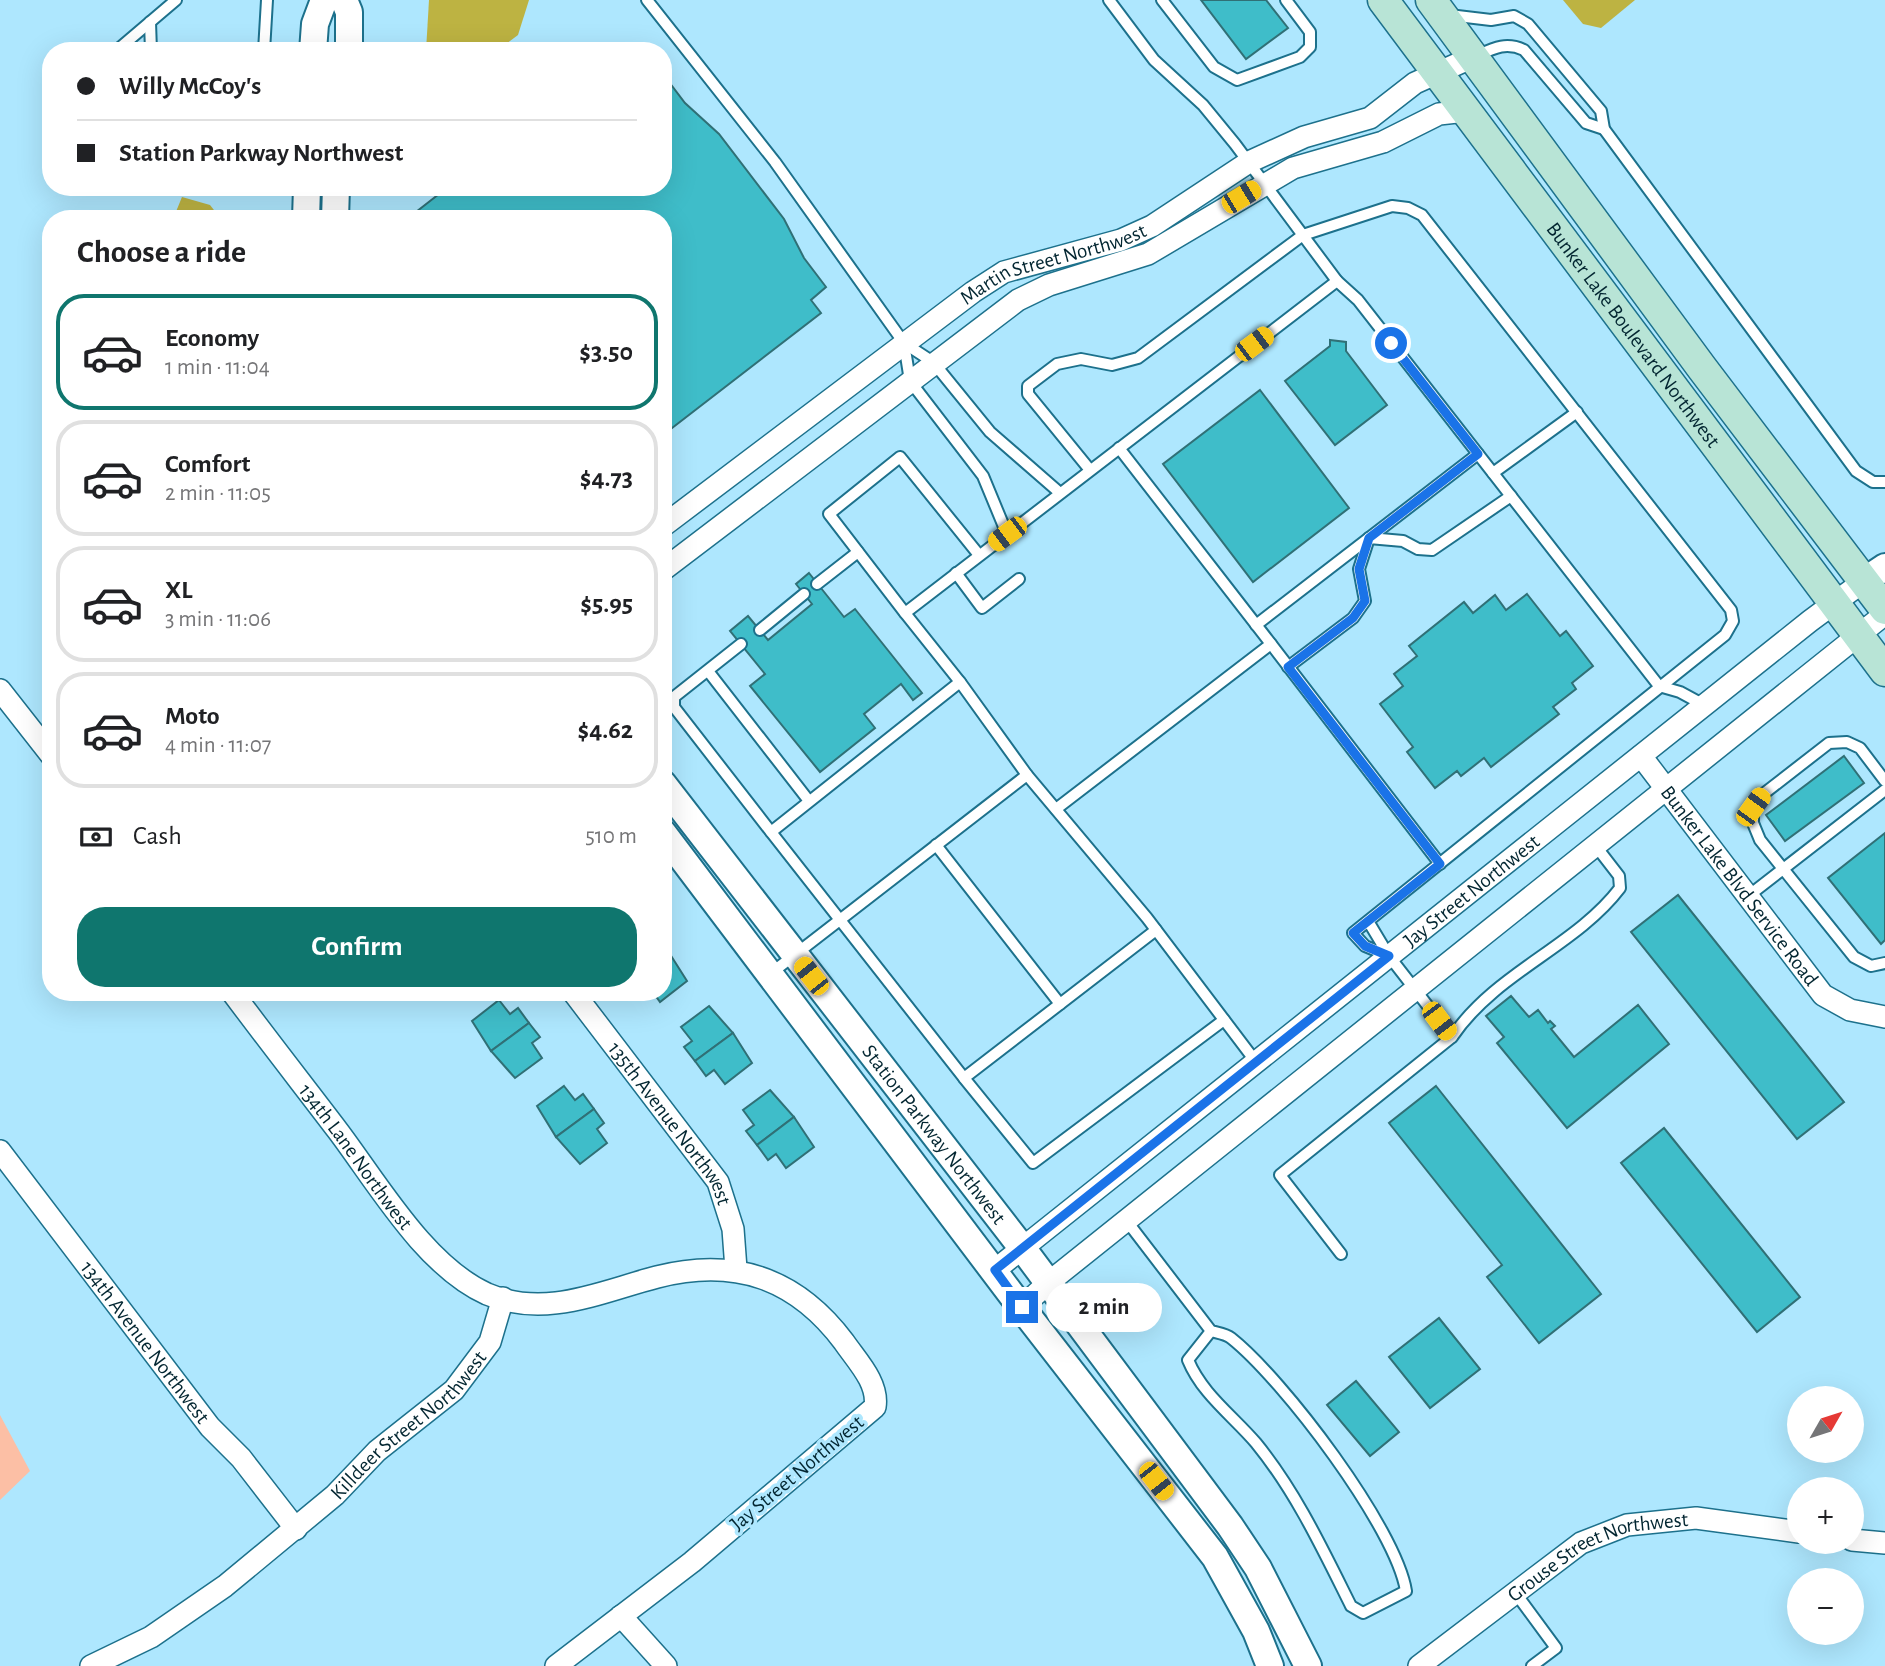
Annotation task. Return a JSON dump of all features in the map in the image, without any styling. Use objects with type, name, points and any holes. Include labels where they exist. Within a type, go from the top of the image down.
[{"type":"main road","name":"Bunker Lake Boulevard Northwest","points":[[1383,0],[1885,671]]},
{"type":"main road","name":"Bunker Lake Boulevard Northwest","points":[[1437,7],[1702,368],[1875,574],[1885,612]]},
{"type":"street","points":[[314,42],[315,24],[324,0]]},
{"type":"street","points":[[344,0],[349,12],[349,42]]},
{"type":"street","name":"Martin Street Northwest","points":[[672,519],[904,343],[1003,272],[1121,240],[1152,226],[1249,162],[1304,137],[1370,118],[1415,83],[1474,57]]},
{"type":"street","name":"Martin Street Northwest","points":[[672,563],[1018,300],[1049,285],[1148,254],[1293,168],[1383,142],[1439,114],[1466,111]]},
{"type":"street","name":"Jay Street Northwest","points":[[995,1270],[1705,705],[1875,574]]},
{"type":"street","name":"Jay Street Northwest","points":[[1022,1307],[1048,1283],[1414,988],[1667,789],[1716,746],[1859,636],[1885,612]]},
{"type":"street","points":[[0,690],[42,744]]},
{"type":"street","name":"Bunker Lake Blvd Service Road","points":[[1641,756],[1823,995],[1850,1010],[1885,1017]]},
{"type":"street","name":"Station Parkway Northwest","points":[[672,796],[1023,1249],[1251,1557],[1308,1666]]},
{"type":"street","name":"Station Parkway Northwest","points":[[672,845],[1215,1557],[1256,1631],[1270,1666]]},
{"type":"street","name":"134th Lane Northwest","points":[[239,1001],[404,1220],[446,1267],[488,1294],[503,1298]]},
{"type":"street","name":"135th Avenue Northwest","points":[[580,1001],[718,1182],[733,1229],[736,1269]]},
{"type":"street","name":"134th Avenue Northwest","points":[[0,1151],[210,1427],[241,1458],[296,1529]]},
{"type":"street","points":[[503,1298],[523,1303],[595,1298],[659,1276],[736,1269]]},
{"type":"street","name":"Jay Street Northwest","points":[[555,1666],[692,1562],[875,1407],[876,1399],[867,1374],[836,1333],[807,1305],[774,1282],[736,1269]]},
{"type":"street","name":"Killdeer Street Northwest","points":[[91,1666],[151,1637],[225,1586],[335,1495],[377,1451],[454,1390],[490,1342],[503,1298]]},
{"type":"street","name":"Grouse Street Northwest","points":[[1433,1662],[1581,1543],[1627,1525],[1696,1518],[1787,1530]]},
{"type":"street","points":[[1864,1541],[1885,1544]]},
{"type":"street","points":[[621,1616],[666,1666]]},
{"type":"lane","points":[[127,42],[176,0]]},
{"type":"lane","points":[[265,42],[267,0]]},
{"type":"lane","points":[[647,0],[775,162],[904,343],[933,362],[990,432],[1060,493]]},
{"type":"lane","points":[[1109,0],[1154,60],[1203,105],[1249,162],[1337,281],[1358,300],[1660,686],[1680,692],[1705,705]]},
{"type":"lane","points":[[1162,0],[1214,67],[1231,78],[1244,79],[1300,57],[1310,47],[1310,32],[1286,0]]},
{"type":"lane","points":[[1437,7],[1491,20],[1514,16],[1528,24],[1601,111],[1604,129],[1856,471],[1872,482],[1885,482]]},
{"type":"lane","points":[[150,22],[151,42]]},
{"type":"lane","points":[[1474,57],[1499,46],[1514,45],[1524,50],[1536,60],[1586,123],[1604,129]]},
{"type":"lane","points":[[1090,470],[1028,394],[1028,386],[1057,363],[1081,359],[1112,365],[1138,358],[1303,236],[1392,206],[1408,208],[1422,215],[1731,610],[1733,621],[1725,635],[1353,933],[1365,946],[1389,956]]},
{"type":"lane","points":[[905,613],[1337,281]]},
{"type":"lane","points":[[904,343],[910,380],[983,476],[1007,534]]},
{"type":"lane","points":[[1493,473],[1577,412]]},
{"type":"lane","points":[[1119,448],[1440,864]]},
{"type":"lane","points":[[1256,625],[1478,454]]},
{"type":"lane","points":[[979,555],[900,457],[829,514],[960,682],[1027,775],[1156,930],[1256,1062]]},
{"type":"lane","points":[[1369,538],[1403,541],[1418,549],[1432,550],[1511,496]]},
{"type":"lane","points":[[1288,667],[1353,618],[1365,601],[1359,569],[1369,538]]},
{"type":"lane","points":[[817,584],[858,552]]},
{"type":"lane","points":[[956,573],[982,608],[1019,579]]},
{"type":"lane","points":[[760,630],[804,594]]},
{"type":"lane","points":[[1056,809],[1270,643]]},
{"type":"lane","points":[[741,645],[674,697],[674,707],[1033,1163],[1224,1020]]},
{"type":"lane","points":[[708,671],[809,801]]},
{"type":"lane","points":[[771,832],[960,682]]},
{"type":"lane","points":[[1885,781],[1860,748],[1847,742],[1829,743],[1762,795],[1753,807],[1753,823],[1760,840],[1854,957],[1871,966],[1885,963]]},
{"type":"lane","points":[[770,974],[1027,775]]},
{"type":"lane","points":[[1747,897],[1885,790]]},
{"type":"lane","points":[[936,845],[1060,1004]]},
{"type":"lane","points":[[1342,1254],[1280,1175],[1452,1037],[1468,1013],[1521,968],[1605,907],[1620,888],[1619,876],[1595,845]]},
{"type":"lane","points":[[1368,921],[1389,956],[1452,1037]]},
{"type":"lane","points":[[964,1078],[1156,930]]},
{"type":"lane","points":[[1126,1220],[1211,1331],[1230,1337],[1298,1406],[1386,1534],[1403,1571],[1406,1591],[1363,1613],[1351,1606],[1306,1516],[1256,1444],[1222,1409],[1192,1371],[1188,1360],[1211,1331]]},
{"type":"lane","points":[[1517,1595],[1556,1648],[1532,1666]]},
{"type":"shaded area","points":[[429,0],[529,0],[518,35],[509,42],[427,42]]},
{"type":"shaded area","points":[[1563,0],[1635,0],[1601,28],[1583,24]]},
{"type":"shaded area","points":[[182,197],[210,205],[214,210],[177,210]]},
{"type":"shaded area","points":[[0,1415],[30,1471],[0,1500]]},
{"type":"building","points":[[1201,0],[1266,0],[1288,28],[1246,59]]},
{"type":"building","points":[[672,86],[685,103],[719,134],[784,219],[804,258],[826,287],[811,300],[821,313],[672,428],[672,210],[419,210],[436,196],[672,196]]},
{"type":"building","points":[[1330,340],[1346,342],[1346,351],[1387,405],[1335,445],[1285,381],[1330,346]]},
{"type":"building","points":[[1260,390],[1349,508],[1253,582],[1163,464]]},
{"type":"building","points":[[809,573],[844,617],[855,609],[922,693],[913,700],[901,684],[864,714],[875,728],[820,772],[750,686],[765,674],[730,631],[748,616],[768,640],[812,604],[796,584]]},
{"type":"building","points":[[1527,594],[1560,636],[1566,631],[1593,666],[1572,683],[1576,689],[1553,707],[1559,714],[1491,767],[1484,758],[1461,776],[1457,771],[1435,788],[1407,752],[1413,747],[1380,704],[1403,686],[1394,674],[1417,656],[1409,646],[1464,602],[1473,613],[1495,595],[1506,610]]},
{"type":"building","points":[[1844,756],[1864,783],[1785,841],[1766,815]]},
{"type":"building","points":[[1885,833],[1885,940],[1881,944],[1828,878]]},
{"type":"building","points":[[1678,895],[1844,1102],[1797,1139],[1631,932]]},
{"type":"building","points":[[672,957],[687,981],[672,993]]},
{"type":"building","points":[[1511,996],[1529,1017],[1538,1010],[1548,1023],[1550,1021],[1555,1026],[1551,1029],[1574,1057],[1638,1005],[1669,1044],[1567,1128],[1497,1043],[1504,1037],[1486,1016]]},
{"type":"building","points":[[500,1001],[510,1014],[518,1008],[529,1023],[491,1051],[472,1021]]},
{"type":"building","points":[[709,1006],[733,1033],[695,1061],[684,1047],[692,1041],[681,1027]]},
{"type":"building","points":[[529,1023],[540,1037],[532,1043],[542,1058],[515,1078],[491,1051]]},
{"type":"building","points":[[733,1033],[752,1063],[725,1084],[714,1070],[706,1076],[695,1061]]},
{"type":"building","points":[[564,1086],[575,1100],[583,1094],[594,1109],[556,1137],[537,1106]]},
{"type":"building","points":[[1436,1086],[1601,1294],[1539,1343],[1487,1277],[1502,1265],[1389,1123]]},
{"type":"building","points":[[770,1090],[794,1117],[757,1145],[746,1131],[754,1125],[743,1110]]},
{"type":"building","points":[[594,1109],[604,1123],[597,1129],[607,1143],[580,1164],[556,1137]]},
{"type":"building","points":[[794,1117],[814,1147],[786,1168],[776,1154],[768,1160],[757,1145]]},
{"type":"building","points":[[1664,1128],[1800,1297],[1757,1332],[1621,1163]]},
{"type":"building","points":[[1439,1318],[1480,1369],[1430,1408],[1389,1357]]},
{"type":"building","points":[[1356,1381],[1399,1432],[1370,1456],[1327,1405]]},
{"type":"route","points":[[1022,1307],[995,1270],[1389,956],[1376,953],[1365,946],[1353,933],[1440,864],[1288,667],[1353,618],[1365,601],[1359,569],[1369,538],[1478,454],[1391,343]]}]
